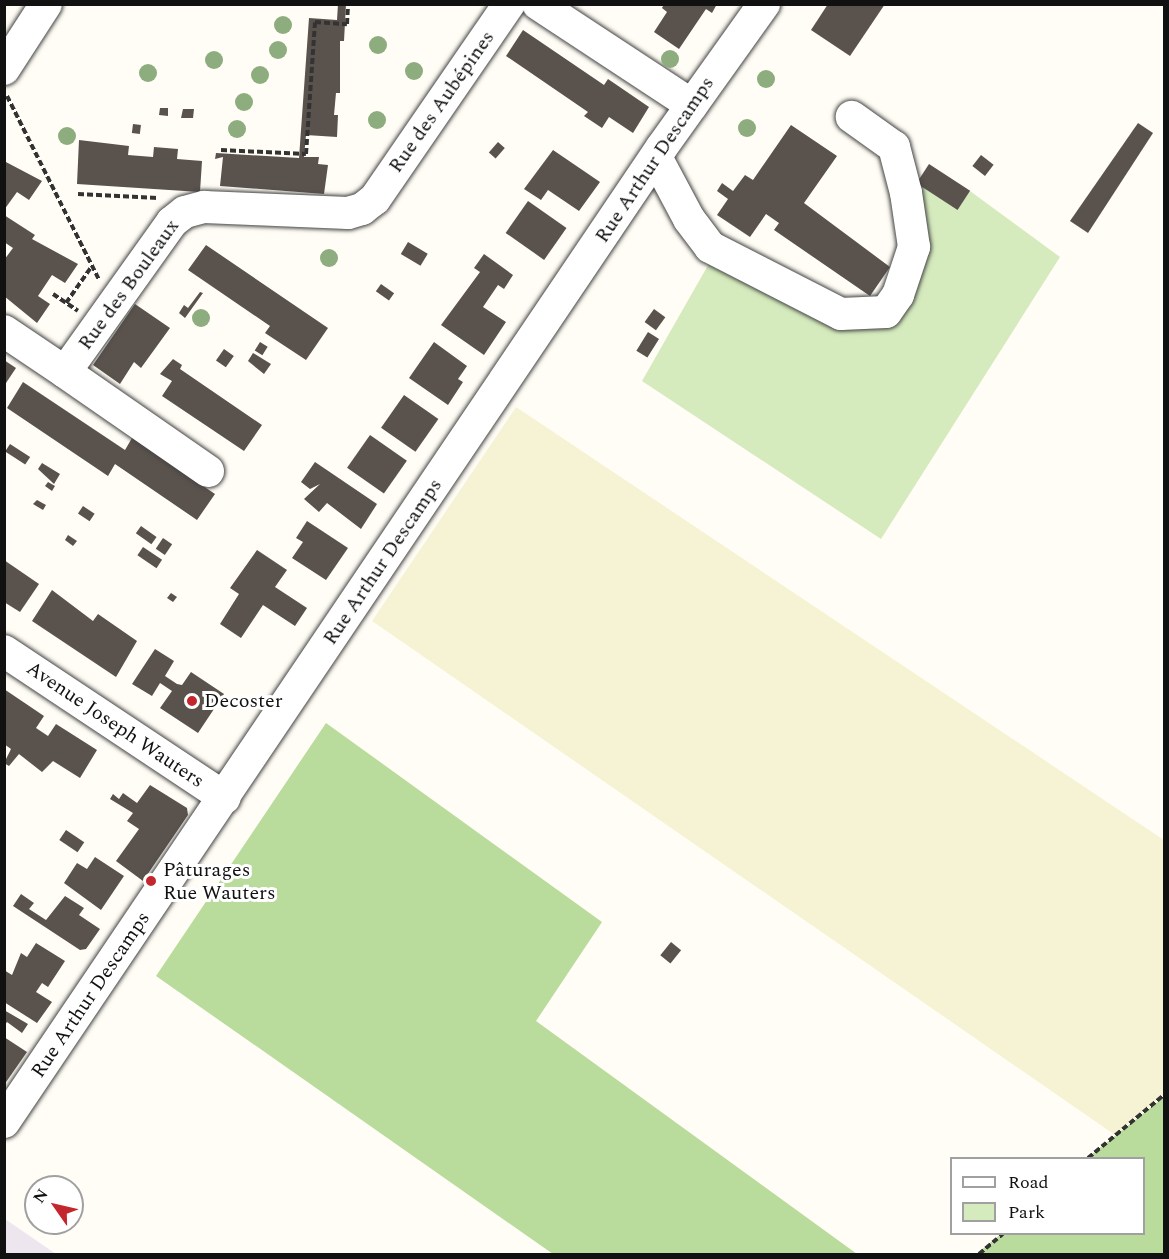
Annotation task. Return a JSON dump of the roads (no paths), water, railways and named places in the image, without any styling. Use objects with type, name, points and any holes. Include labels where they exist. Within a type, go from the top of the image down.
[{"type":"street","points":[[6,82],[46,4]]},
{"type":"street","name":"Rue des Aubépines","points":[[375,199],[509,4]]},
{"type":"street","points":[[538,4],[692,105]]},
{"type":"street","name":"Rue Arthur Descamps","points":[[4,1122],[656,157],[764,4]]},
{"type":"street","points":[[656,157],[689,219],[710,248],[841,314],[886,312],[898,295],[914,247],[906,193],[894,147],[852,117]]},
{"type":"street","name":"Rue des Bouleaux","points":[[65,372],[172,222],[185,212],[204,207],[348,213],[375,199]]},
{"type":"street","points":[[4,331],[208,471]]},
{"type":"street","name":"Avenue Joseph Wauters","points":[[4,651],[225,798]]},
{"type":"place","name":"Decoster","points":[[192,701]]},
{"type":"place","name":"Pâturages Rue Wauters","points":[[151,881]]}]
